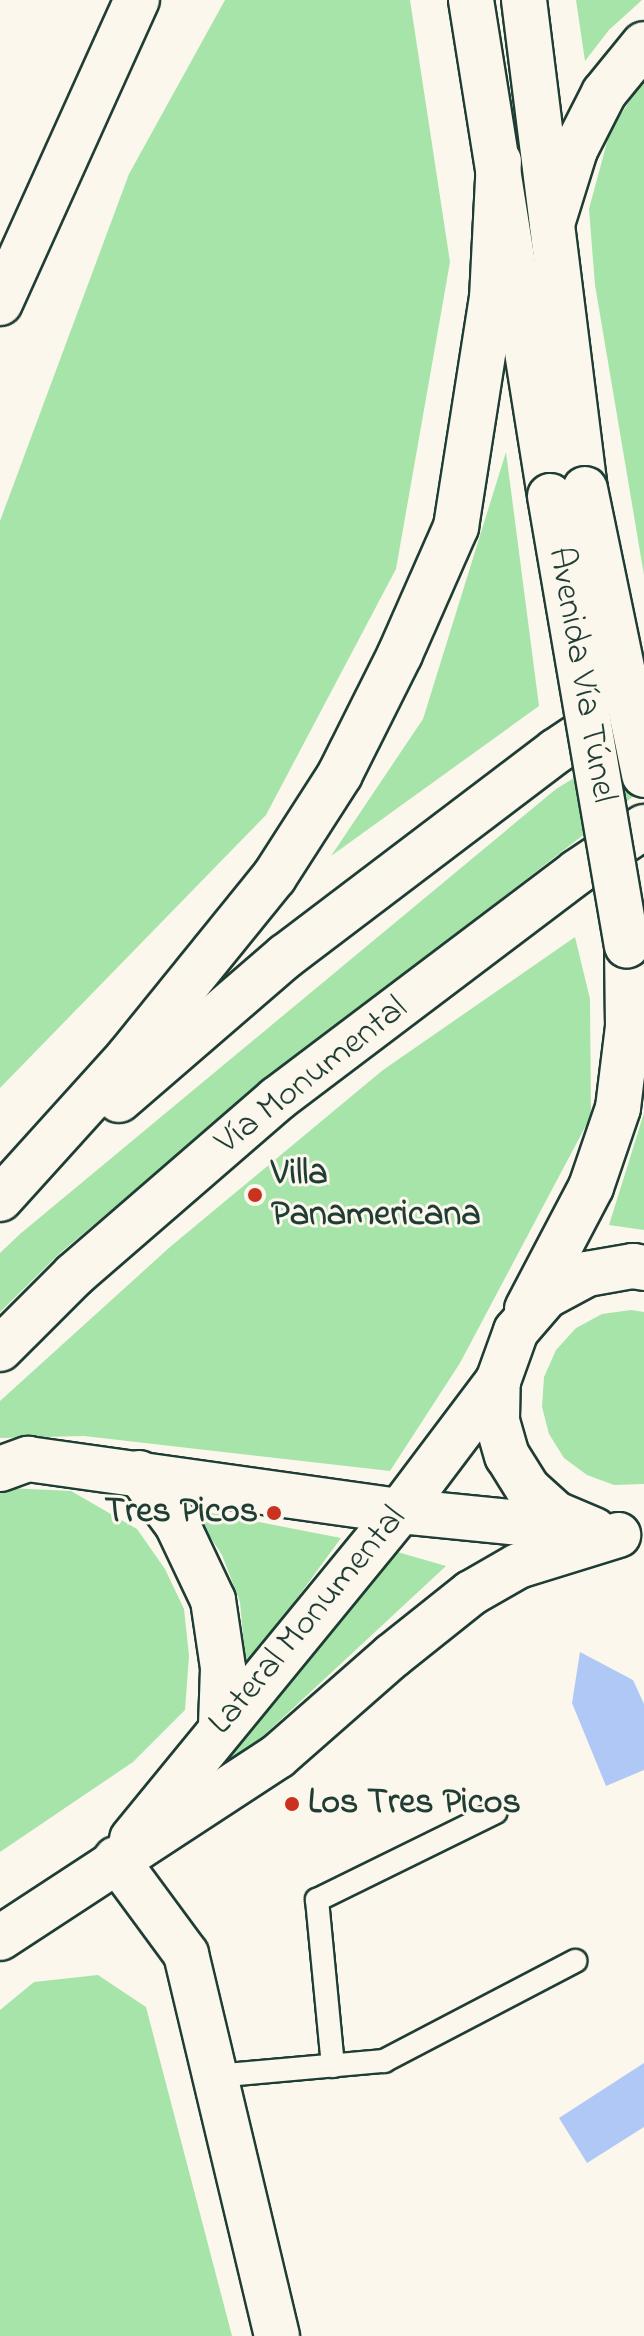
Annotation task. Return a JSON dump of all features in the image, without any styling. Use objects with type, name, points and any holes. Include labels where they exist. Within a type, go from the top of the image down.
[{"type":"main road","points":[[0,303],[137,0]]},
{"type":"main road","name":"Avenida Vía Túnel","points":[[471,0],[499,161],[568,492],[644,775]]},
{"type":"main road","name":"Avenida Vía Túnel","points":[[516,1331],[591,1187],[618,1108],[628,1027],[627,945],[568,492],[552,224],[524,0]]},
{"type":"main road","points":[[552,224],[575,150],[597,106],[644,44]]},
{"type":"main road","points":[[0,1199],[129,1056],[274,877],[340,774],[400,654],[456,527],[492,298],[499,161]]},
{"type":"main road","points":[[0,1206],[286,956],[556,751],[644,692]]},
{"type":"main road","name":"Vía Monumental","points":[[0,1349],[74,1275],[277,1099],[577,872],[644,827]]},
{"type":"main road","points":[[628,1535],[546,1505],[528,1489],[507,1456],[497,1420],[498,1381],[516,1331],[546,1296],[587,1274],[633,1266],[644,1268]]},
{"type":"main road","name":"Lateral Monumental","points":[[116,1859],[221,1726],[400,1511],[498,1381]]},
{"type":"main road","points":[[0,1469],[28,1459],[400,1511],[628,1535]]},
{"type":"main road","points":[[139,1473],[177,1524],[213,1600],[223,1668],[221,1726]]},
{"type":"main road","name":"Lateral Monumental","points":[[0,1938],[116,1859],[204,1807],[278,1756],[392,1656],[471,1593],[518,1566],[628,1535]]},
{"type":"main road","points":[[116,1859],[186,1954],[277,2336]]},
{"type":"lane","points":[[333,2066],[317,1900],[496,1812]]},
{"type":"lane","points":[[215,2076],[384,2061],[575,1961]]},
{"type":"green space","points":[[225,0],[410,0],[450,262],[396,569],[266,815],[0,1088],[0,521],[129,174]]},
{"type":"green space","points":[[576,0],[642,0],[609,30],[585,61]]},
{"type":"green space","points":[[644,79],[644,575],[595,285],[589,209],[610,131]]},
{"type":"green space","points":[[506,452],[539,706],[331,856],[423,719]]},
{"type":"green space","points":[[644,735],[644,788],[260,1085],[60,1253],[0,1312],[0,1253],[20,1234],[556,789]]},
{"type":"green space","points":[[575,937],[590,999],[591,1116],[460,1363],[390,1471],[84,1436],[0,1438],[0,1401],[170,1247],[383,1070]]},
{"type":"green space","points":[[644,1113],[644,1230],[609,1225]]},
{"type":"green space","points":[[631,1310],[644,1312],[644,1484],[614,1485],[587,1475],[564,1458],[549,1434],[542,1407],[544,1377],[556,1350],[576,1328],[602,1314]]},
{"type":"green space","points":[[9,1488],[71,1491],[137,1529],[165,1569],[184,1609],[189,1656],[185,1710],[133,1762],[0,1852],[0,1492]]},
{"type":"green space","points":[[192,1509],[341,1538],[246,1668],[240,1602],[222,1555]]},
{"type":"green space","points":[[394,1551],[446,1566],[217,1779],[195,1783]]},
{"type":"green space","points":[[98,1975],[146,2007],[232,2336],[0,2336],[0,2010],[34,1982]]},
{"type":"building","points":[[580,1652],[633,1680],[644,1704],[644,1770],[606,1786],[572,1703]]},
{"type":"building","points":[[644,2063],[644,2127],[587,2163],[559,2118]]},
{"type":"place","name":"Villa Panamericana","points":[[255,1195]]},
{"type":"place","name":"Tres Picos","points":[[274,1513]]},
{"type":"place","name":"Los Tres Picos","points":[[292,1804]]}]
